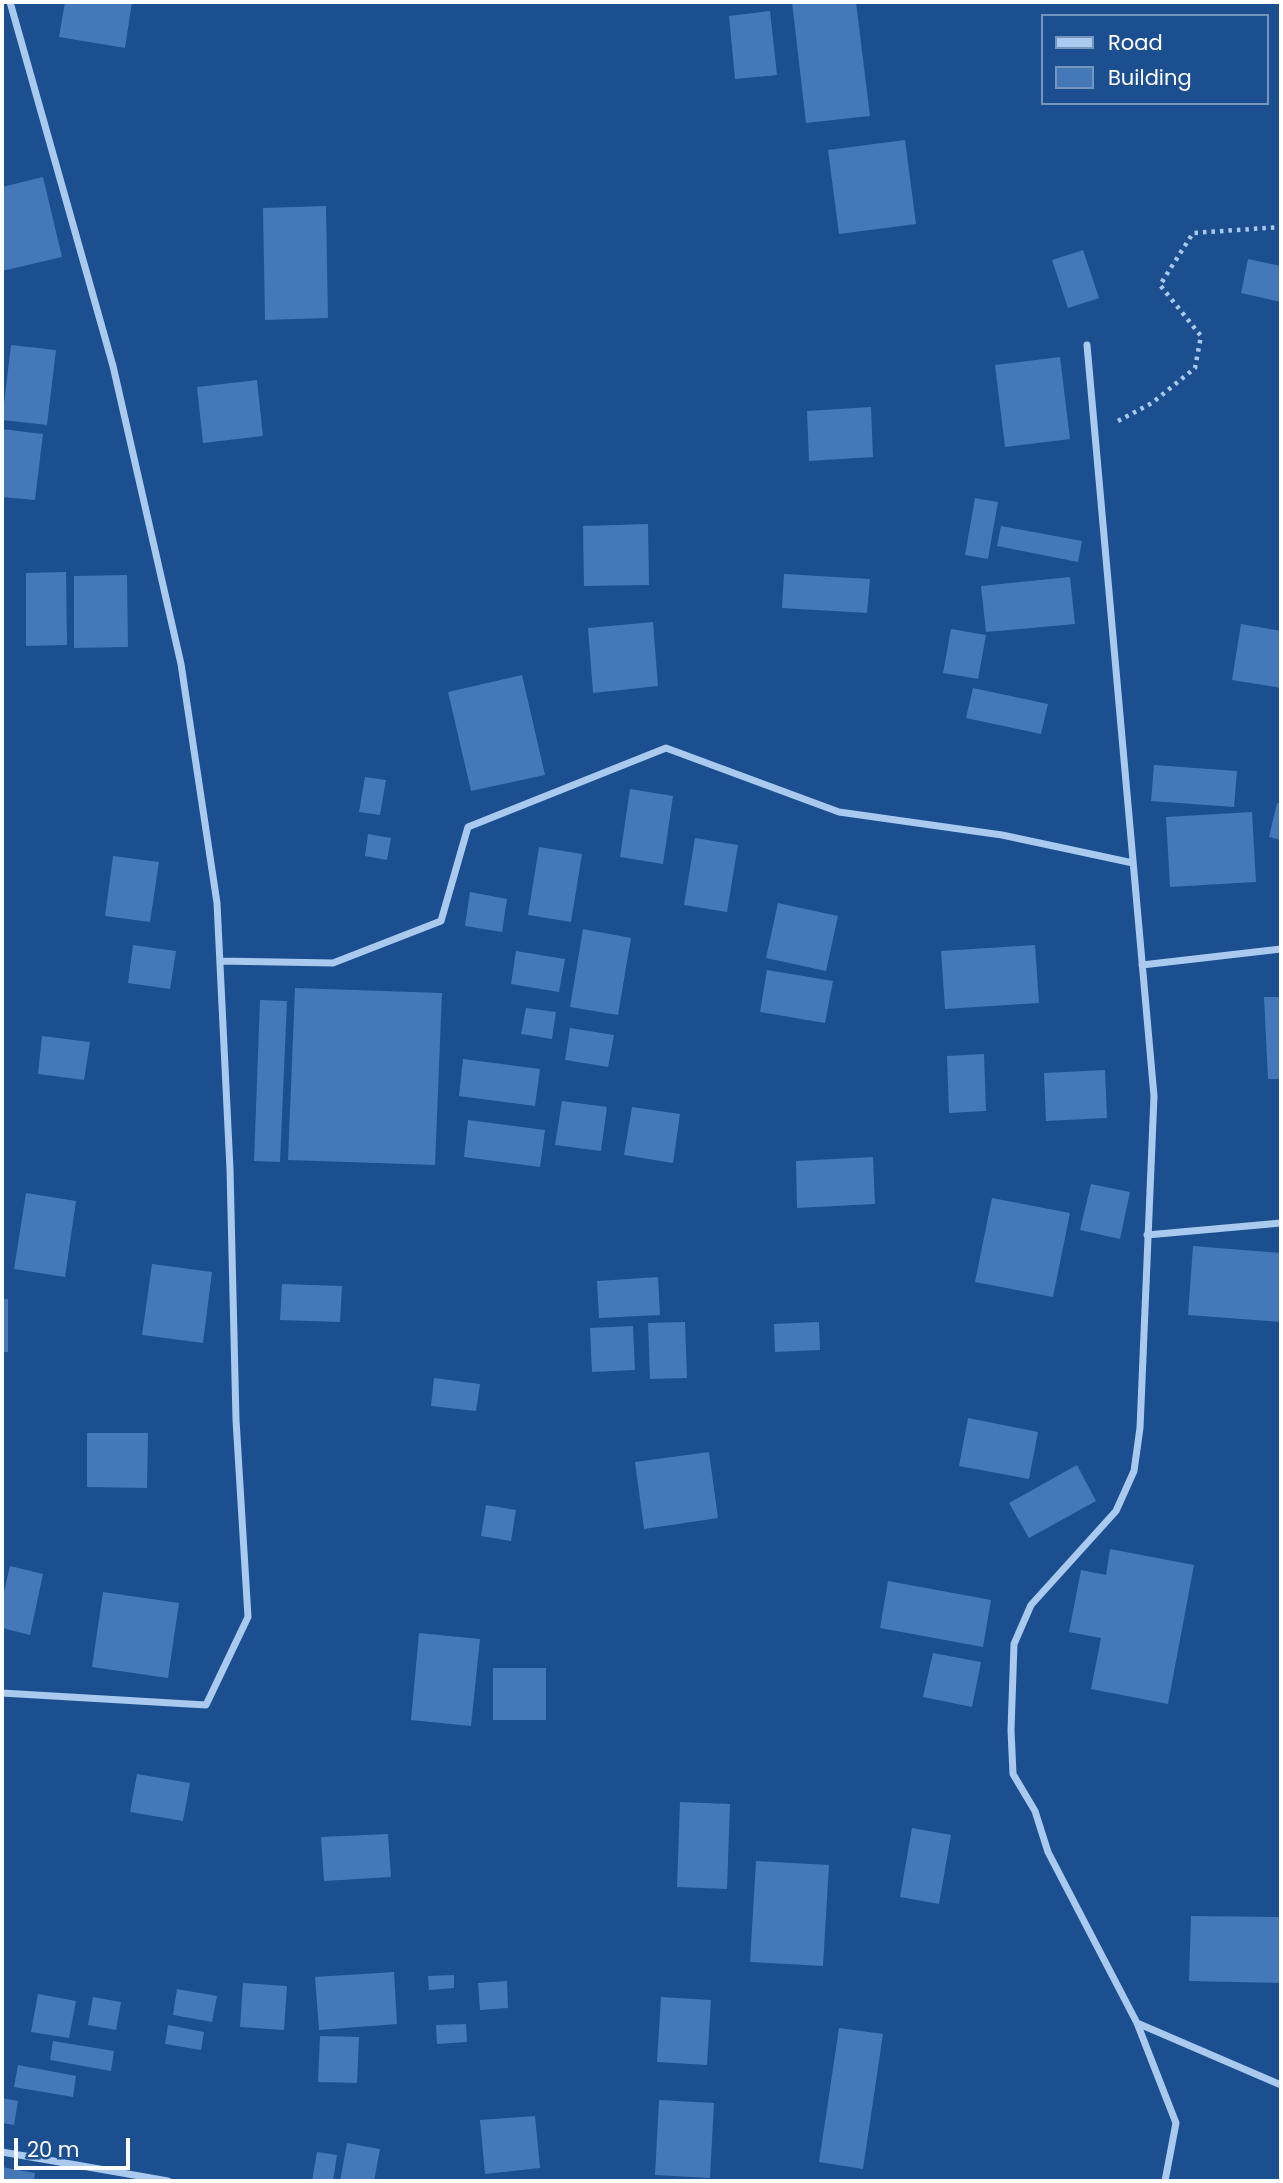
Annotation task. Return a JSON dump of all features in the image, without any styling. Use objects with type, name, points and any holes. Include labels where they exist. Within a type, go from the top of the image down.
[{"type":"street","points":[[2,1693],[206,1704],[248,1617],[236,1420],[230,1169],[217,903],[181,664],[113,366],[10,2]]},
{"type":"street","points":[[1087,345],[1154,1096],[1140,1429],[1134,1471],[1116,1511],[1031,1605],[1014,1644],[1010,1731],[1013,1774],[1035,1811],[1048,1852],[1137,2023],[1175,2123],[1166,2179],[1158,2181]]},
{"type":"street","points":[[220,961],[333,963],[441,921],[468,827],[666,748],[839,812],[1002,835],[1133,863]]},
{"type":"street","points":[[1142,965],[1281,949]]},
{"type":"street","points":[[1147,1235],[1281,1223]]},
{"type":"street","points":[[1137,2023],[1281,2085]]},
{"type":"street","points":[[2,2152],[168,2181]]},
{"type":"path","points":[[1094,433],[1152,403],[1195,368],[1201,336],[1160,285],[1193,233],[1281,227]]},
{"type":"building","points":[[65,2],[132,2],[125,48],[59,37]]},
{"type":"building","points":[[792,2],[856,2],[870,116],[806,123]]},
{"type":"building","points":[[770,11],[777,75],[735,79],[729,16]]},
{"type":"building","points":[[905,140],[916,224],[839,234],[828,150]]},
{"type":"building","points":[[43,177],[62,257],[2,271],[2,187]]},
{"type":"building","points":[[326,206],[328,318],[265,320],[263,208]]},
{"type":"building","points":[[1083,250],[1099,298],[1068,308],[1052,260]]},
{"type":"building","points":[[1248,259],[1281,266],[1281,302],[1241,293]]},
{"type":"building","points":[[11,345],[56,350],[47,425],[2,420]]},
{"type":"building","points":[[1060,357],[1070,439],[1005,447],[995,365]]},
{"type":"building","points":[[257,380],[263,436],[203,443],[197,387]]},
{"type":"building","points":[[871,407],[873,457],[809,461],[807,411]]},
{"type":"building","points":[[2,429],[43,434],[35,500],[2,497]]},
{"type":"building","points":[[975,498],[998,502],[988,559],[965,555]]},
{"type":"building","points":[[648,524],[649,585],[584,586],[583,526]]},
{"type":"building","points":[[1001,526],[1082,541],[1078,562],[997,546]]},
{"type":"building","points":[[66,572],[67,645],[26,646],[26,573]]},
{"type":"building","points":[[784,574],[870,579],[867,613],[782,608]]},
{"type":"building","points":[[127,575],[128,647],[74,648],[74,576]]},
{"type":"building","points":[[1070,577],[1075,624],[986,632],[981,586]]},
{"type":"building","points":[[653,622],[658,686],[593,693],[588,628]]},
{"type":"building","points":[[1241,624],[1281,631],[1281,688],[1232,680]]},
{"type":"building","points":[[951,629],[986,635],[978,679],[943,673]]},
{"type":"building","points":[[522,675],[545,775],[471,791],[448,692]]},
{"type":"building","points":[[973,688],[1048,704],[1041,734],[966,718]]},
{"type":"building","points":[[1154,765],[1237,771],[1234,807],[1151,801]]},
{"type":"building","points":[[365,777],[386,780],[380,815],[359,812]]},
{"type":"building","points":[[630,789],[673,796],[663,864],[620,857]]},
{"type":"building","points":[[1277,803],[1281,804],[1281,840],[1269,837]]},
{"type":"building","points":[[1252,812],[1256,882],[1170,887],[1166,817]]},
{"type":"building","points":[[368,834],[391,838],[387,860],[365,856]]},
{"type":"building","points":[[695,838],[738,845],[727,912],[684,905]]},
{"type":"building","points":[[539,847],[582,854],[571,922],[528,915]]},
{"type":"building","points":[[113,856],[159,862],[150,922],[105,916]]},
{"type":"building","points":[[470,892],[507,899],[502,932],[465,926]]},
{"type":"building","points":[[778,903],[838,916],[826,971],[766,958]]},
{"type":"building","points":[[583,929],[631,938],[618,1015],[570,1007]]},
{"type":"building","points":[[133,945],[176,951],[170,989],[128,983]]},
{"type":"building","points":[[1035,945],[1039,1003],[945,1009],[941,951]]},
{"type":"building","points":[[516,951],[565,959],[559,992],[511,984]]},
{"type":"building","points":[[767,970],[833,981],[825,1023],[760,1012]]},
{"type":"building","points":[[295,988],[442,993],[435,1165],[288,1160]]},
{"type":"building","points":[[1264,997],[1281,997],[1281,1079],[1268,1079]]},
{"type":"building","points":[[260,1000],[287,1001],[280,1162],[254,1161]]},
{"type":"building","points":[[526,1008],[556,1012],[552,1039],[521,1034]]},
{"type":"building","points":[[570,1028],[614,1035],[608,1067],[565,1060]]},
{"type":"building","points":[[42,1036],[90,1042],[84,1080],[38,1074]]},
{"type":"building","points":[[984,1054],[986,1111],[949,1113],[947,1056]]},
{"type":"building","points":[[463,1059],[540,1069],[535,1106],[459,1096]]},
{"type":"building","points":[[1105,1070],[1107,1118],[1046,1121],[1044,1073]]},
{"type":"building","points":[[562,1101],[607,1107],[601,1151],[555,1145]]},
{"type":"building","points":[[632,1107],[680,1114],[673,1163],[624,1155]]},
{"type":"building","points":[[468,1120],[545,1130],[540,1167],[464,1157]]},
{"type":"building","points":[[873,1157],[875,1204],[797,1208],[796,1161]]},
{"type":"building","points":[[1091,1184],[1130,1192],[1120,1239],[1080,1230]]},
{"type":"building","points":[[26,1193],[76,1201],[65,1277],[14,1269]]},
{"type":"building","points":[[992,1198],[1070,1213],[1053,1297],[975,1282]]},
{"type":"building","points":[[1193,1246],[1281,1253],[1281,1322],[1188,1315]]},
{"type":"building","points":[[152,1264],[212,1272],[203,1343],[142,1335]]},
{"type":"building","points":[[658,1277],[660,1315],[599,1318],[597,1281]]},
{"type":"building","points":[[282,1284],[342,1286],[340,1322],[280,1320]]},
{"type":"building","points":[[2,1299],[8,1299],[8,1352],[2,1352]]},
{"type":"building","points":[[685,1322],[687,1378],[650,1379],[648,1323]]},
{"type":"building","points":[[819,1322],[820,1350],[775,1352],[774,1324]]},
{"type":"building","points":[[633,1326],[635,1370],[592,1372],[590,1328]]},
{"type":"building","points":[[434,1378],[480,1384],[476,1411],[431,1406]]},
{"type":"building","points":[[968,1418],[1038,1432],[1029,1479],[959,1466]]},
{"type":"building","points":[[87,1433],[148,1433],[147,1488],[87,1487]]},
{"type":"building","points":[[709,1452],[718,1518],[644,1529],[635,1462]]},
{"type":"building","points":[[1077,1465],[1096,1501],[1029,1538],[1009,1503]]},
{"type":"building","points":[[486,1505],[516,1510],[511,1541],[481,1536]]},
{"type":"building","points":[[1110,1549],[1194,1565],[1168,1704],[1091,1689],[1101,1638],[1069,1632],[1081,1570],[1106,1575]]},
{"type":"building","points":[[10,1566],[43,1574],[30,1635],[2,1628],[2,1600]]},
{"type":"building","points":[[888,1581],[991,1600],[983,1647],[880,1628]]},
{"type":"building","points":[[103,1592],[179,1603],[168,1678],[92,1667]]},
{"type":"building","points":[[419,1633],[480,1639],[471,1726],[411,1720]]},
{"type":"building","points":[[933,1653],[981,1662],[972,1707],[923,1697]]},
{"type":"building","points":[[493,1668],[546,1668],[546,1720],[493,1720]]},
{"type":"building","points":[[137,1774],[190,1783],[183,1821],[130,1812]]},
{"type":"building","points":[[680,1802],[730,1804],[727,1889],[677,1887]]},
{"type":"building","points":[[912,1828],[951,1835],[939,1904],[900,1897]]},
{"type":"building","points":[[388,1834],[391,1877],[324,1881],[321,1837]]},
{"type":"building","points":[[756,1861],[829,1865],[823,1966],[750,1962]]},
{"type":"building","points":[[1191,1916],[1281,1917],[1281,1983],[1189,1981]]},
{"type":"building","points":[[394,1972],[397,2024],[319,2030],[315,1977]]},
{"type":"building","points":[[454,1975],[454,1988],[429,1990],[428,1976]]},
{"type":"building","points":[[507,1981],[508,2008],[480,2010],[478,1983]]},
{"type":"building","points":[[243,1983],[287,1986],[284,2030],[240,2027]]},
{"type":"building","points":[[177,1989],[217,1996],[212,2022],[173,2015]]},
{"type":"building","points":[[38,1994],[76,2001],[69,2038],[31,2032]]},
{"type":"building","points":[[93,1997],[121,2002],[116,2030],[88,2025]]},
{"type":"building","points":[[661,1997],[711,2000],[707,2065],[657,2062]]},
{"type":"building","points":[[466,2024],[467,2042],[437,2044],[436,2025]]},
{"type":"building","points":[[168,2025],[204,2032],[201,2050],[165,2044]]},
{"type":"building","points":[[839,2028],[883,2034],[863,2169],[819,2162]]},
{"type":"building","points":[[320,2036],[359,2037],[357,2083],[318,2082]]},
{"type":"building","points":[[53,2041],[114,2051],[111,2071],[50,2060]]},
{"type":"building","points":[[18,2065],[76,2076],[73,2097],[14,2087]]},
{"type":"building","points":[[2,2098],[18,2101],[14,2125],[2,2123]]},
{"type":"building","points":[[659,2100],[714,2103],[710,2178],[655,2175]]},
{"type":"building","points":[[535,2116],[540,2168],[485,2174],[480,2120]]},
{"type":"building","points":[[347,2143],[380,2149],[374,2181],[340,2181]]},
{"type":"building","points":[[317,2152],[337,2155],[333,2181],[312,2181]]},
{"type":"building","points":[[2,2167],[35,2173],[34,2181],[2,2181]]}]
